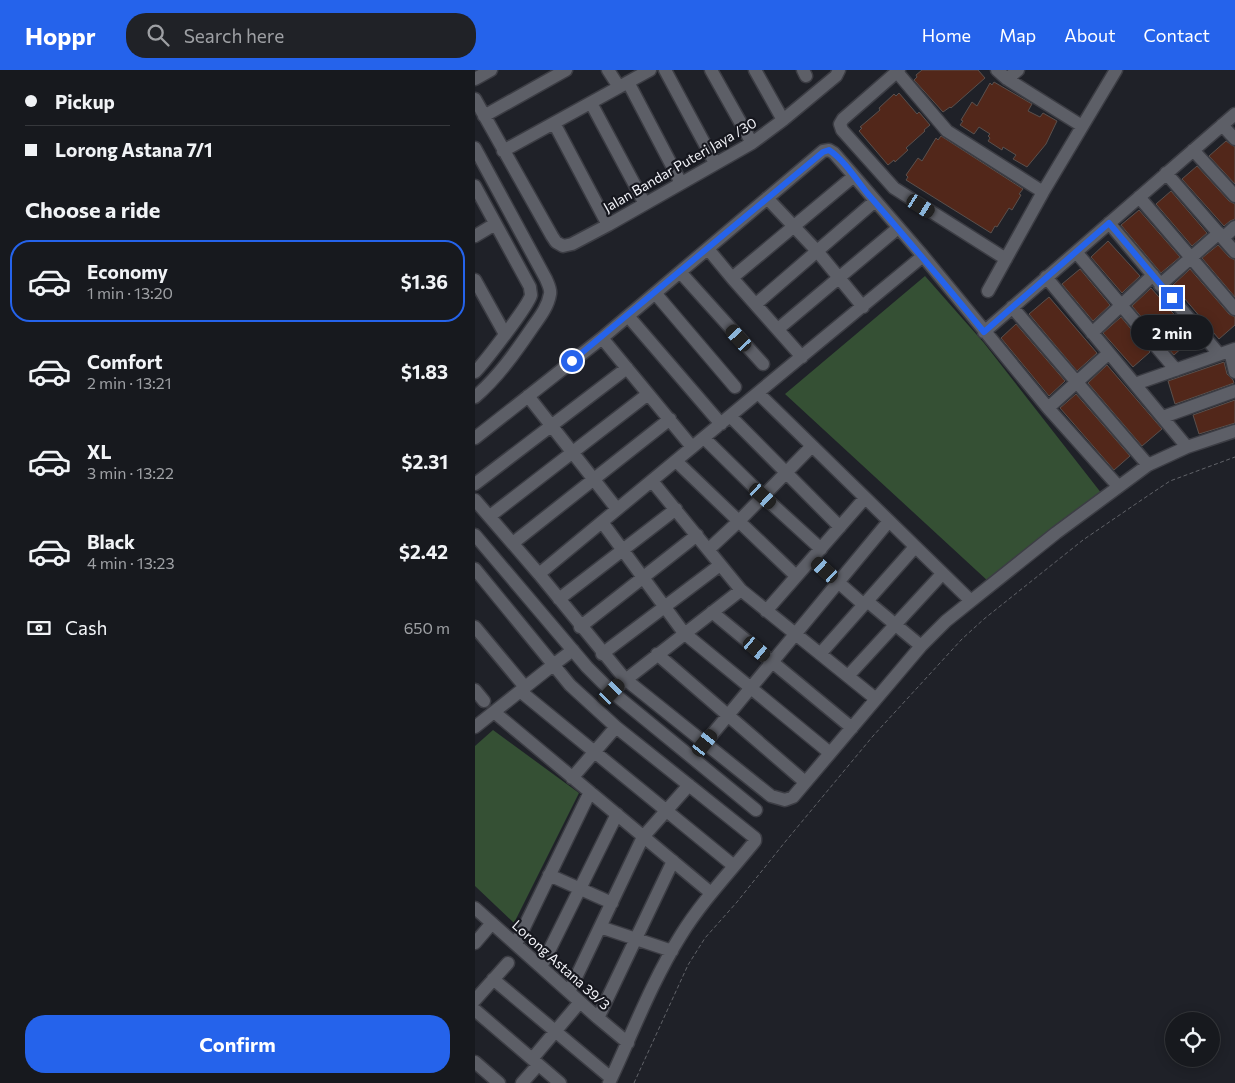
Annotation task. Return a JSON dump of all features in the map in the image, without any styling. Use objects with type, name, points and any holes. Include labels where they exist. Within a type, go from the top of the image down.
[{"type":"street","points":[[475,79],[491,70]]},
{"type":"street","points":[[484,116],[566,70]]},
{"type":"street","points":[[608,70],[623,85],[681,183]]},
{"type":"street","points":[[475,99],[503,151],[651,70]]},
{"type":"street","points":[[665,70],[715,164]]},
{"type":"street","points":[[711,70],[752,143]]},
{"type":"street","points":[[755,70],[783,120]]},
{"type":"street","name":"Jalan Bandar Puteri Jaya /30","points":[[503,151],[556,242],[563,246],[572,244],[752,143],[836,76],[839,70]]},
{"type":"street","points":[[997,70],[1007,79],[1082,126]]},
{"type":"street","points":[[1007,79],[1017,70]]},
{"type":"street","points":[[988,291],[1043,192],[1116,70]]},
{"type":"street","points":[[1006,259],[895,188],[842,130],[840,124],[843,119],[898,71],[947,131],[1043,192]]},
{"type":"street","points":[[591,103],[645,204]]},
{"type":"street","points":[[984,332],[1235,114]]},
{"type":"street","points":[[554,123],[608,225]]},
{"type":"street","points":[[1222,125],[1235,139]]},
{"type":"street","points":[[475,148],[546,279],[550,290],[549,300],[544,310],[513,357],[475,397]]},
{"type":"street","points":[[475,438],[602,338],[767,198],[823,152],[829,150],[834,153],[923,256],[1048,408],[1118,486]]},
{"type":"street","points":[[1193,150],[1235,196]]},
{"type":"street","points":[[1166,173],[1235,252]]},
{"type":"street","points":[[732,278],[854,176]]},
{"type":"street","points":[[756,304],[817,251],[871,196],[884,177]]},
{"type":"street","points":[[475,186],[531,294],[505,334],[476,370]]},
{"type":"street","points":[[1139,197],[1235,309]]},
{"type":"street","points":[[767,198],[817,251],[863,307]]},
{"type":"street","points":[[1109,223],[1156,280],[1228,351],[1235,372]]},
{"type":"street","points":[[475,236],[495,224]]},
{"type":"street","points":[[1092,333],[1121,305],[1235,227]]},
{"type":"street","points":[[778,329],[898,228]]},
{"type":"street","points":[[708,248],[802,357]]},
{"type":"street","points":[[1075,252],[1176,370]]},
{"type":"street","points":[[539,574],[923,256]]},
{"type":"street","points":[[680,272],[763,364]]},
{"type":"street","points":[[1046,278],[1187,447]]},
{"type":"street","points":[[475,280],[505,334]]},
{"type":"street","points":[[655,293],[735,387]]},
{"type":"street","points":[[1012,307],[1149,465]]},
{"type":"street","points":[[628,316],[726,420],[786,472],[840,527]]},
{"type":"street","points":[[602,338],[692,447]]},
{"type":"street","points":[[1135,384],[1228,351]]},
{"type":"street","points":[[1048,408],[1109,353]]},
{"type":"street","points":[[475,484],[627,368]]},
{"type":"street","points":[[1163,417],[1235,392]]},
{"type":"street","points":[[758,393],[970,600]]},
{"type":"street","points":[[489,516],[648,394]]},
{"type":"street","points":[[528,396],[617,509]]},
{"type":"street","points":[[513,543],[670,419]]},
{"type":"street","points":[[475,500],[539,574],[625,679],[771,796],[785,800],[793,797],[921,646],[946,620],[970,600],[1118,486],[1149,465],[1187,447],[1235,431]]},
{"type":"street","points":[[704,438],[821,549]]},
{"type":"street","points":[[709,548],[739,521],[812,446]]},
{"type":"street","points":[[676,461],[797,576]]},
{"type":"street","points":[[652,481],[709,548],[741,590],[876,699]]},
{"type":"street","points":[[766,611],[865,498]]},
{"type":"street","points":[[559,599],[676,509]]},
{"type":"street","points":[[705,743],[889,521]]},
{"type":"street","points":[[602,522],[684,633],[830,753]]},
{"type":"street","points":[[475,535],[573,650],[612,692],[756,810]]},
{"type":"street","points":[[580,626],[697,535]]},
{"type":"street","points":[[820,654],[915,547]]},
{"type":"street","points":[[812,559],[838,582],[921,646]]},
{"type":"street","points":[[603,654],[720,564]]},
{"type":"street","points":[[475,569],[570,685],[616,726],[755,838],[755,841],[711,893],[671,951],[610,1080],[493,979]]},
{"type":"street","points":[[848,676],[943,574]]},
{"type":"street","points":[[612,692],[625,679],[741,590]]},
{"type":"street","points":[[712,612],[851,728]]},
{"type":"street","points":[[475,627],[523,689],[595,752],[734,866]]},
{"type":"street","points":[[475,728],[573,650]]},
{"type":"street","points":[[657,654],[805,782]]},
{"type":"street","points":[[475,690],[484,701]]},
{"type":"street","points":[[494,712],[711,893]]},
{"type":"street","points":[[572,778],[616,726]]},
{"type":"street","points":[[569,992],[643,837],[689,785]]},
{"type":"street","points":[[516,944],[590,792]]},
{"type":"street","points":[[541,967],[581,890],[617,814]]},
{"type":"street","points":[[598,1018],[673,861]]},
{"type":"street","points":[[549,875],[612,903]]},
{"type":"street","name":"Lorong Astana 39/3","points":[[475,908],[628,1043]]},
{"type":"street","points":[[475,943],[492,923]]},
{"type":"street","points":[[600,927],[671,951]]},
{"type":"street","points":[[475,1000],[508,963]]},
{"type":"street","points":[[522,1083],[554,1032],[580,1002]]},
{"type":"street","points":[[475,1010],[560,1083]]},
{"type":"street","points":[[475,1062],[499,1083]]},
{"type":"path","points":[[634,1083],[689,965],[705,938],[737,902],[873,736],[961,639],[984,618],[1083,540],[1170,481],[1235,457]]},
{"type":"green space","points":[[925,276],[984,343],[1102,494],[989,582],[785,394]]},
{"type":"green space","points":[[493,730],[579,793],[514,923],[475,886],[475,746]]},
{"type":"building","points":[[922,70],[978,70],[985,78],[951,108],[943,112],[914,80],[917,77],[916,75]]},
{"type":"building","points":[[994,82],[1032,104],[1028,111],[1040,117],[1043,113],[1057,121],[1046,144],[1027,167],[1013,159],[1016,155],[1003,147],[1002,150],[988,141],[990,134],[979,127],[974,134],[960,125],[972,102],[977,106],[990,83],[992,85]]},
{"type":"building","points":[[899,93],[917,114],[919,112],[930,125],[906,148],[908,150],[895,162],[894,160],[888,165],[859,131],[862,128],[860,127],[880,110],[879,108],[894,94],[896,96]]},
{"type":"building","points":[[941,136],[1023,189],[1012,210],[1009,208],[991,233],[906,180],[908,177],[906,175],[918,158],[922,161],[936,138],[938,140]]},
{"type":"building","points":[[1226,141],[1235,147],[1235,184],[1209,156]]},
{"type":"building","points":[[1197,166],[1229,201],[1235,204],[1235,219],[1224,226],[1182,179]]},
{"type":"building","points":[[1171,191],[1207,233],[1192,246],[1156,204]]},
{"type":"building","points":[[1139,210],[1180,257],[1161,273],[1121,225]]},
{"type":"building","points":[[1108,241],[1140,276],[1122,293],[1091,257]]},
{"type":"building","points":[[1218,245],[1229,257],[1235,260],[1235,297],[1202,258]]},
{"type":"building","points":[[1080,269],[1110,305],[1093,321],[1062,284]]},
{"type":"building","points":[[1190,269],[1229,314],[1235,317],[1235,325],[1219,339],[1173,285]]},
{"type":"building","points":[[1151,288],[1194,337],[1174,355],[1132,306]]},
{"type":"building","points":[[1049,297],[1097,353],[1077,371],[1029,314]]},
{"type":"building","points":[[1121,317],[1150,352],[1133,367],[1103,333]]},
{"type":"building","points":[[1016,324],[1065,381],[1049,396],[1001,338]]},
{"type":"building","points":[[1224,362],[1227,374],[1234,383],[1175,404],[1168,381]]},
{"type":"building","points":[[1107,365],[1162,429],[1142,446],[1088,383]]},
{"type":"building","points":[[1076,394],[1130,456],[1114,470],[1060,408]]},
{"type":"building","points":[[1235,400],[1235,423],[1199,434],[1193,415]]},
{"type":"route","points":[[572,361],[602,338],[823,152],[829,150],[834,153],[923,256],[984,332],[1109,223],[1172,298]]}]
